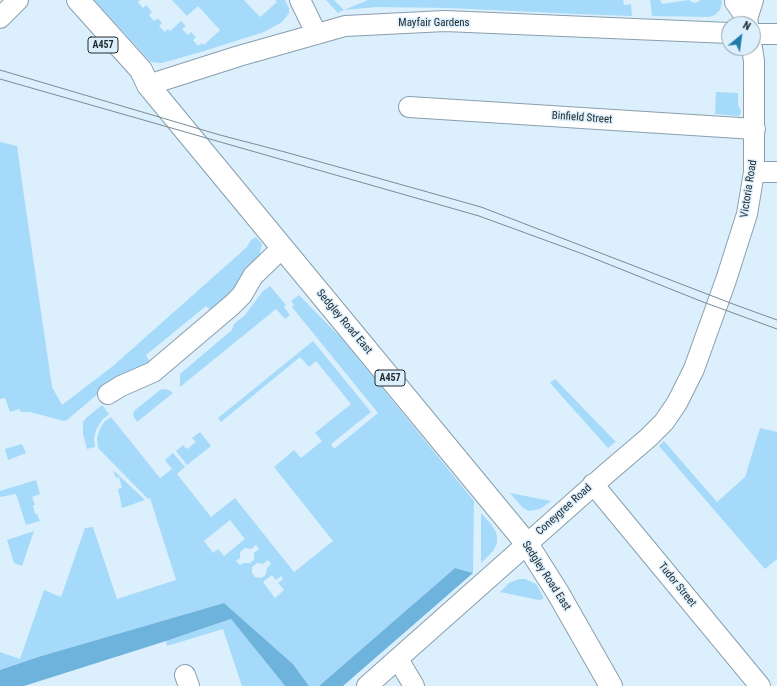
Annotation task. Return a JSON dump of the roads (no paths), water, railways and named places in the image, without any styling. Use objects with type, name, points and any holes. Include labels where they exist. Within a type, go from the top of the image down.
[{"type":"main road","name":"A457","points":[[62,0],[132,77],[148,85]]},
{"type":"main road","name":"A457","points":[[78,0],[141,70],[148,85]]},
{"type":"main road","name":"Sedgley Road East","points":[[148,85],[526,544],[558,593],[611,686]]},
{"type":"street","points":[[0,18],[18,0]]},
{"type":"street","points":[[300,0],[316,33]]},
{"type":"street","points":[[735,0],[743,16]]},
{"type":"street","points":[[751,16],[753,0]]},
{"type":"street","name":"Mayfair Gardens","points":[[148,85],[316,33],[345,26],[445,21],[721,34]]},
{"type":"street","points":[[761,29],[777,34]]},
{"type":"street","name":"Victoria Road","points":[[710,325],[747,214],[754,172],[755,129],[753,56]]},
{"type":"street","name":"Binfield Street","points":[[409,107],[755,129]]},
{"type":"street","points":[[754,172],[777,172]]},
{"type":"street","points":[[108,394],[121,386],[153,372],[232,305],[242,295],[253,276],[282,248]]},
{"type":"street","name":"Coneygree Road","points":[[367,686],[593,484],[648,438],[664,422],[678,403],[694,369],[710,325]]},
{"type":"street","name":"Tudor Street","points":[[593,484],[760,686]]},
{"type":"street","points":[[398,659],[414,686]]},
{"type":"tram line","points":[[0,70],[220,135],[481,207],[777,320]]},
{"type":"tram line","points":[[0,79],[479,216],[583,254],[703,302],[777,329]]}]
